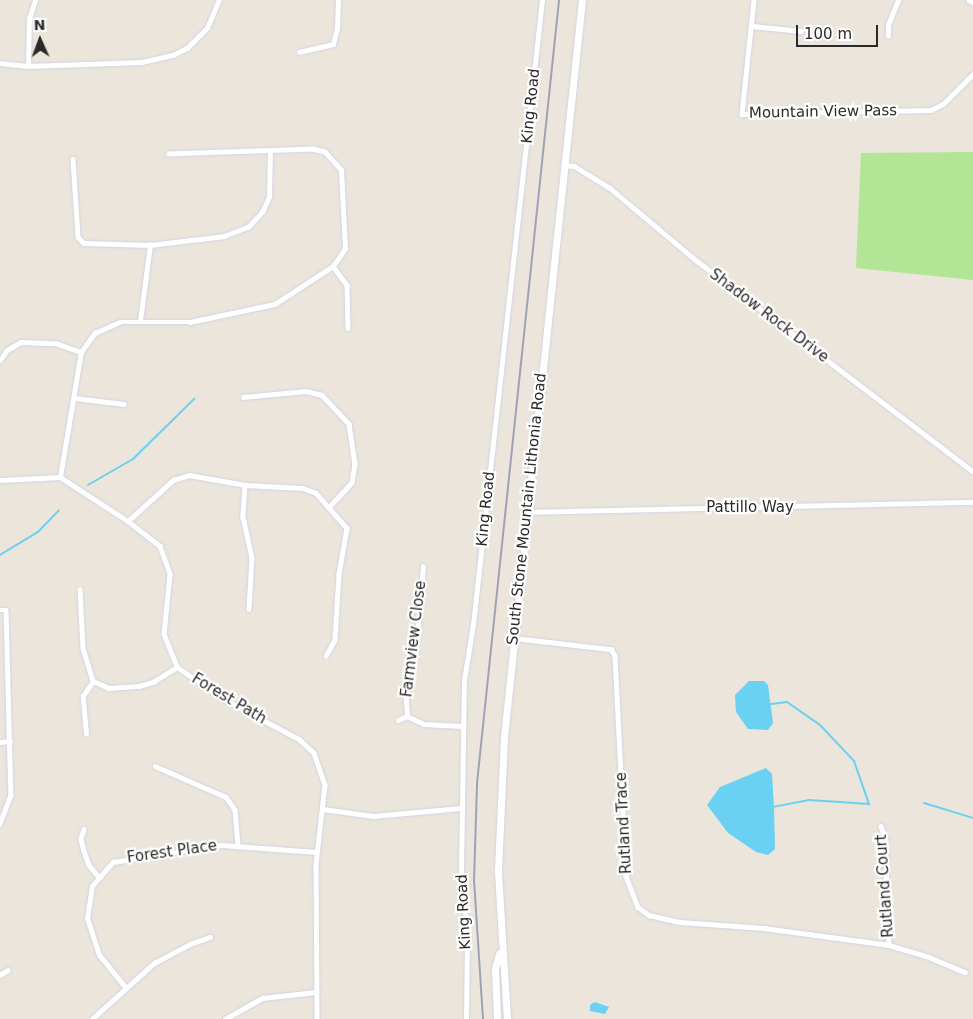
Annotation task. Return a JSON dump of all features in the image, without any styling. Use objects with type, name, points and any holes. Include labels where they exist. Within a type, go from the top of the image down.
[{"type":"main road","name":"South Stone Mountain Lithonia Road","points":[[507,1019],[501,948],[500,801],[513,638],[582,0]]},
{"type":"main road","points":[[497,1019],[495,969],[501,948]]},
{"type":"street","points":[[28,66],[29,19],[36,0]]},
{"type":"street","points":[[0,63],[28,66],[142,62],[173,56],[187,48],[207,28],[219,0]]},
{"type":"street","points":[[299,52],[333,44],[338,28],[338,0]]},
{"type":"street","name":"King Road","points":[[466,1019],[467,940],[461,870],[461,726],[542,0]]},
{"type":"street","name":"Mountain View Pass","points":[[754,0],[742,114],[931,110],[943,104],[973,75]]},
{"type":"street","points":[[888,36],[888,25],[898,0]]},
{"type":"street","points":[[969,0],[973,2]]},
{"type":"street","points":[[752,26],[800,31]]},
{"type":"street","points":[[0,480],[60,477],[75,398],[81,352],[95,334],[107,326],[140,321],[190,322],[275,304],[334,266],[345,249],[342,178],[337,163],[325,152],[312,149],[169,154]]},
{"type":"street","points":[[73,159],[78,237],[84,243],[150,245],[224,236],[248,227],[262,212],[269,197],[270,151]]},
{"type":"street","name":"Shadow Rock Drive","points":[[563,164],[574,166],[610,188],[697,261],[973,471]]},
{"type":"street","points":[[140,321],[150,245]]},
{"type":"street","points":[[334,266],[347,285],[348,328]]},
{"type":"street","points":[[0,360],[7,350],[21,342],[55,343],[81,352]]},
{"type":"street","points":[[243,397],[306,391],[322,395],[349,424],[355,464],[352,483],[328,508]]},
{"type":"street","points":[[75,398],[124,404]]},
{"type":"street","points":[[128,521],[150,499],[181,477],[198,475],[245,485],[303,488],[316,493],[347,528],[339,574],[335,640],[326,656]]},
{"type":"street","name":"Forest Path","points":[[60,477],[128,521],[160,546],[166,558],[170,574],[164,626],[176,667],[231,702],[299,739],[314,753],[326,786],[316,852],[317,1019]]},
{"type":"street","points":[[245,485],[243,517],[252,558],[249,609]]},
{"type":"street","name":"Pattillo Way","points":[[527,512],[973,502]]},
{"type":"street","name":"Farmview Close","points":[[423,566],[415,657],[405,690],[407,716],[424,724],[461,726]]},
{"type":"street","points":[[80,589],[82,648],[93,681],[109,688],[139,686],[166,676],[176,667]]},
{"type":"street","points":[[0,610],[6,610],[11,796],[0,824]]},
{"type":"street","name":"Rutland Trace","points":[[513,638],[611,649],[615,656],[626,876],[638,907],[649,915],[680,922],[764,928],[889,946],[929,957],[965,972]]},
{"type":"street","points":[[86,734],[83,696],[93,681]]},
{"type":"street","points":[[398,720],[407,716]]},
{"type":"street","points":[[0,742],[10,741]]},
{"type":"street","points":[[156,766],[226,796],[235,810],[238,844]]},
{"type":"street","points":[[323,809],[373,816],[461,808]]},
{"type":"street","name":"Rutland Court","points":[[881,826],[885,836],[889,946]]},
{"type":"street","points":[[84,829],[81,839],[84,851],[89,865],[98,876],[88,902],[89,934],[99,956],[125,987]]},
{"type":"street","name":"Forest Place","points":[[98,876],[121,859],[238,844],[316,852]]},
{"type":"street","points":[[92,1019],[125,987],[168,954],[210,937]]},
{"type":"street","points":[[0,975],[8,970]]},
{"type":"street","points":[[225,1019],[262,998],[316,992]]},
{"type":"green space","points":[[973,152],[973,280],[856,268],[861,153]]},
{"type":"water","points":[[749,681],[764,681],[768,685],[773,723],[768,730],[748,729],[736,712],[735,695]]},
{"type":"water","points":[[766,768],[772,774],[775,849],[768,855],[756,852],[728,833],[707,805],[720,787]]},
{"type":"water","points":[[595,1002],[609,1007],[605,1014],[590,1011],[590,1005]]},
{"type":"waterway","points":[[88,485],[133,459],[194,399]]},
{"type":"waterway","points":[[0,555],[38,532],[59,510]]},
{"type":"waterway","points":[[771,704],[787,702],[820,725],[854,761],[869,804],[809,800],[774,807]]},
{"type":"waterway","points":[[924,803],[973,818]]},
{"type":"railway","points":[[483,1019],[474,881],[477,783],[559,0]]}]
